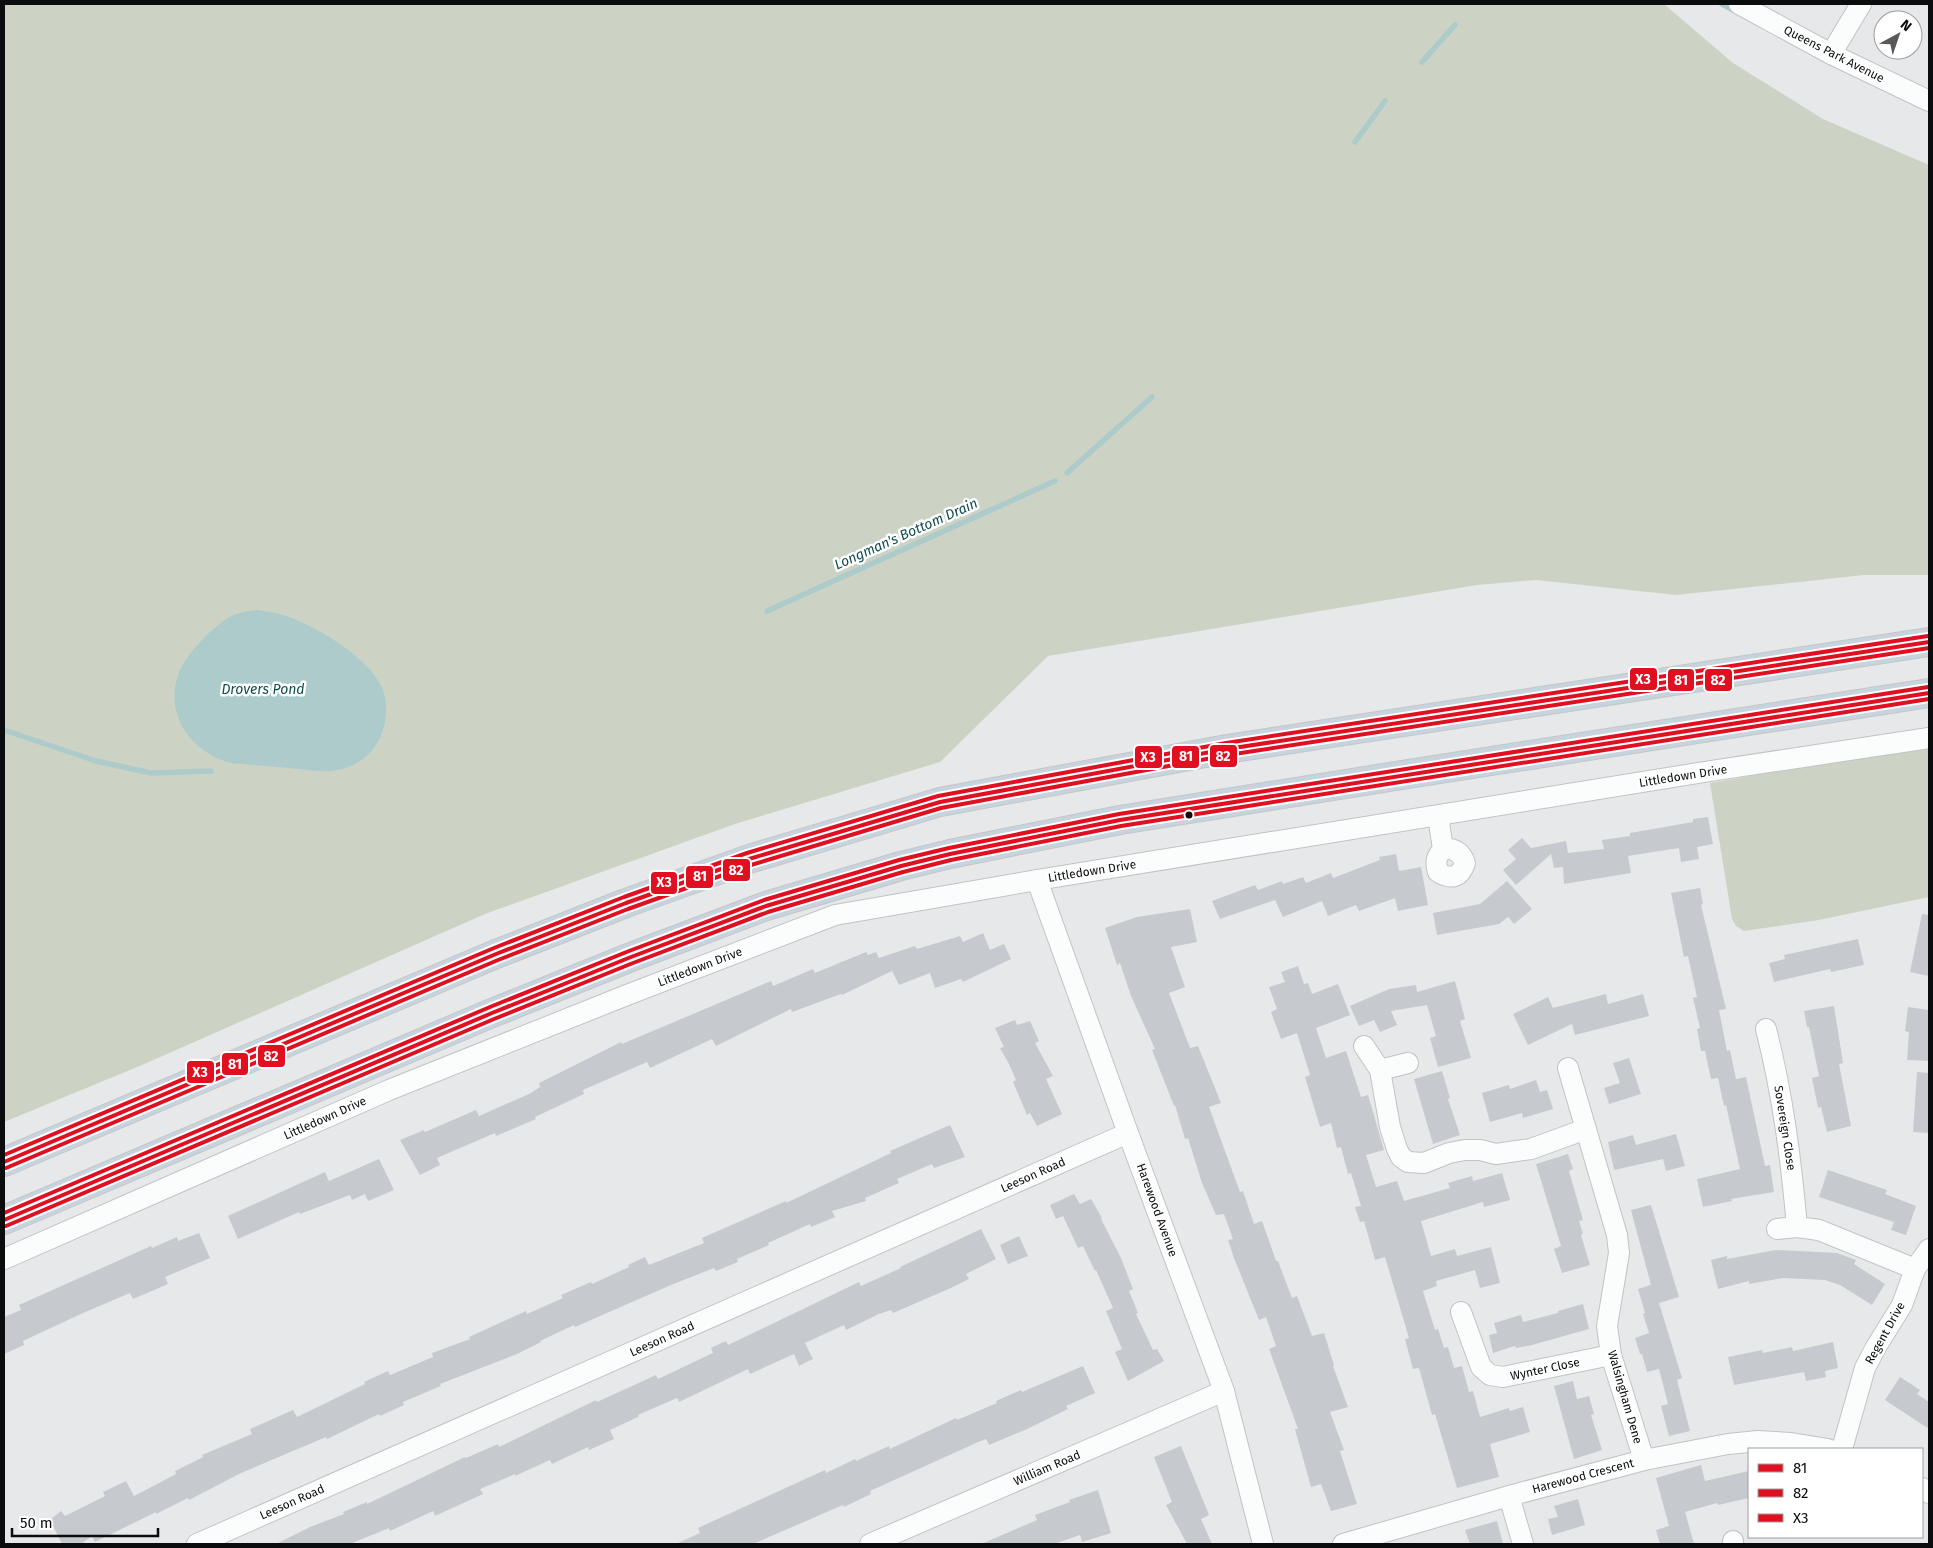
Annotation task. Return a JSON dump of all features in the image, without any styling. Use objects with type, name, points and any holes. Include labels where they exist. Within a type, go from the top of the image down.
[{"type":"highway","points":[[4,1162],[479,961],[626,903],[749,858],[886,816],[940,802],[1227,749],[1929,642]]},
{"type":"highway","points":[[4,1220],[492,1013],[631,957],[766,906],[901,866],[950,854],[1120,820],[1929,693]]},
{"type":"street","name":"Queens Park Avenue","points":[[1739,4],[1831,54],[1929,101]]},
{"type":"street","points":[[1831,54],[1861,4]]},
{"type":"street","name":"Littledown Drive","points":[[4,1259],[389,1090],[627,995],[835,915],[1037,880],[1717,770],[1929,738]]},
{"type":"street","points":[[1438,816],[1443,849]]},
{"type":"street","name":"Harewood Avenue","points":[[1037,880],[1224,1392],[1263,1544]]},
{"type":"street","name":"Sovereign Close","points":[[1766,1029],[1776,1065],[1790,1148],[1797,1227]]},
{"type":"street","points":[[1364,1046],[1380,1070],[1390,1127],[1401,1157],[1408,1162],[1424,1164],[1449,1153],[1464,1150],[1480,1150],[1496,1154],[1531,1149],[1586,1129]]},
{"type":"street","points":[[1380,1070],[1408,1063]]},
{"type":"street","name":"Walsingham Dene","points":[[1568,1068],[1617,1235],[1620,1253],[1607,1326],[1611,1355],[1644,1460]]},
{"type":"street","name":"Leeson Road","points":[[197,1544],[1128,1133]]},
{"type":"street","points":[[1777,1229],[1797,1227],[1819,1230],[1916,1269]]},
{"type":"street","name":"Regent Drive","points":[[1842,1448],[1866,1368],[1876,1347],[1902,1304],[1916,1269],[1929,1249]]},
{"type":"street","name":"Wynter Close","points":[[1460,1312],[1481,1367],[1490,1375],[1503,1378],[1611,1355]]},
{"type":"street","name":"William Road","points":[[870,1544],[1224,1392]]},
{"type":"street","name":"Harewood Crescent","points":[[1343,1544],[1509,1496],[1644,1460],[1728,1444],[1758,1441],[1791,1443],[1822,1448]]},
{"type":"street","points":[[1509,1496],[1523,1544]]},
{"type":"green space","points":[[4,4],[1664,4],[1733,63],[1823,119],[1929,165],[1929,575],[1864,575],[1676,595],[1536,580],[1477,585],[1048,656],[940,762],[735,824],[485,914],[142,1065],[4,1122]]},
{"type":"green space","points":[[1929,745],[1929,897],[1819,920],[1744,931],[1736,926],[1732,919],[1710,783]]},
{"type":"water","name":"Drovers Pond","points":[[257,610],[280,614],[306,624],[335,640],[361,660],[371,671],[382,688],[386,714],[379,740],[365,758],[352,766],[333,771],[231,763],[217,758],[204,750],[184,730],[178,717],[175,703],[175,688],[182,665],[200,642],[221,622],[235,615]]},
{"type":"building","points":[[1708,817],[1713,844],[1697,847],[1699,859],[1681,862],[1679,848],[1628,856],[1631,873],[1564,884],[1563,867],[1554,868],[1551,854],[1516,885],[1503,870],[1516,859],[1508,850],[1522,838],[1531,848],[1566,841],[1568,853],[1604,849],[1602,840],[1630,836],[1630,833],[1693,822],[1693,819]]},
{"type":"building","points":[[1396,854],[1399,871],[1421,867],[1428,905],[1398,911],[1395,898],[1359,911],[1356,905],[1328,916],[1322,901],[1283,917],[1275,900],[1220,919],[1212,901],[1255,885],[1258,890],[1282,881],[1283,884],[1303,877],[1306,883],[1331,873],[1333,878],[1380,860],[1379,857]]},
{"type":"building","points":[[1507,881],[1532,909],[1514,924],[1508,917],[1499,924],[1437,935],[1433,913],[1480,904]]},
{"type":"building","points":[[1700,888],[1703,904],[1701,905],[1726,1009],[1719,1010],[1727,1051],[1730,1050],[1736,1079],[1746,1077],[1765,1166],[1770,1165],[1774,1192],[1731,1199],[1732,1201],[1703,1207],[1697,1179],[1740,1169],[1718,1078],[1711,1079],[1705,1051],[1701,1051],[1697,1029],[1700,1028],[1693,998],[1697,997],[1688,956],[1684,957],[1671,893]]},
{"type":"building","points":[[1190,909],[1197,942],[1171,947],[1185,987],[1169,993],[1190,1048],[1198,1046],[1221,1103],[1209,1107],[1240,1192],[1243,1191],[1254,1224],[1262,1221],[1292,1298],[1297,1296],[1312,1336],[1324,1333],[1333,1366],[1348,1407],[1330,1412],[1344,1450],[1340,1451],[1357,1504],[1331,1511],[1321,1484],[1311,1487],[1295,1429],[1298,1429],[1269,1349],[1276,1346],[1266,1317],[1259,1320],[1228,1240],[1233,1239],[1224,1214],[1216,1215],[1202,1183],[1188,1138],[1185,1139],[1175,1105],[1152,1050],[1155,1049],[1131,996],[1120,963],[1117,965],[1105,928],[1137,917]]},
{"type":"building","points":[[1922,914],[1929,915],[1929,976],[1910,972]]},
{"type":"building","points":[[983,933],[990,950],[1004,944],[1011,959],[963,982],[961,979],[935,988],[930,973],[899,985],[892,971],[842,995],[792,1012],[791,1009],[716,1046],[712,1039],[650,1068],[647,1062],[583,1090],[584,1094],[535,1117],[536,1119],[496,1136],[495,1133],[437,1158],[440,1165],[420,1175],[400,1140],[424,1130],[425,1132],[476,1110],[479,1116],[531,1093],[540,1087],[539,1083],[621,1042],[622,1044],[771,981],[773,986],[813,969],[815,973],[866,952],[868,955],[876,952],[879,958],[915,946],[917,949],[960,936],[963,942]]},
{"type":"building","points":[[1858,939],[1864,965],[1831,972],[1830,969],[1774,982],[1769,963],[1785,959],[1784,955]]},
{"type":"building","points":[[1298,966],[1304,984],[1308,983],[1312,994],[1338,984],[1350,1015],[1316,1028],[1326,1058],[1346,1051],[1361,1097],[1368,1095],[1384,1150],[1366,1155],[1376,1187],[1397,1181],[1404,1201],[1450,1188],[1448,1183],[1472,1176],[1473,1181],[1502,1173],[1510,1200],[1484,1207],[1483,1202],[1421,1221],[1431,1256],[1455,1249],[1457,1256],[1491,1247],[1500,1283],[1480,1288],[1475,1270],[1436,1281],[1437,1286],[1423,1291],[1435,1330],[1438,1329],[1444,1348],[1448,1347],[1454,1368],[1462,1366],[1469,1392],[1473,1391],[1480,1417],[1509,1408],[1510,1411],[1523,1407],[1530,1432],[1490,1444],[1499,1477],[1457,1488],[1435,1414],[1432,1415],[1419,1368],[1413,1369],[1405,1339],[1409,1338],[1385,1257],[1375,1260],[1364,1221],[1360,1222],[1355,1207],[1361,1206],[1351,1173],[1348,1174],[1341,1147],[1337,1148],[1331,1123],[1320,1127],[1305,1077],[1310,1075],[1297,1033],[1281,1039],[1271,1012],[1277,1009],[1269,987],[1285,982],[1281,972]]},
{"type":"building","points":[[1455,981],[1465,1019],[1460,1021],[1471,1058],[1438,1067],[1430,1038],[1436,1036],[1427,1005],[1391,1011],[1397,1025],[1380,1032],[1374,1020],[1359,1026],[1350,1006],[1389,989],[1416,985],[1417,992]]},
{"type":"building","points":[[1606,994],[1608,1004],[1643,994],[1649,1016],[1575,1035],[1572,1024],[1528,1045],[1513,1014],[1548,997],[1553,1008]]},
{"type":"building","points":[[1834,1006],[1843,1063],[1839,1064],[1851,1126],[1827,1132],[1821,1107],[1818,1108],[1812,1078],[1819,1076],[1804,1011]]},
{"type":"building","points":[[1908,1007],[1929,1010],[1929,1061],[1907,1060],[1909,1032],[1905,1031]]},
{"type":"building","points":[[1015,1020],[1017,1025],[1030,1021],[1039,1041],[1035,1043],[1053,1076],[1046,1079],[1062,1114],[1037,1126],[1030,1113],[1027,1115],[1013,1082],[1016,1080],[1000,1048],[1004,1047],[995,1028]]},
{"type":"building","points":[[1629,1058],[1641,1094],[1609,1104],[1604,1088],[1620,1083],[1613,1063]]},
{"type":"building","points":[[1442,1071],[1450,1098],[1448,1099],[1460,1135],[1433,1144],[1414,1079]]},
{"type":"building","points":[[1917,1072],[1929,1073],[1929,1133],[1913,1132]]},
{"type":"building","points":[[1536,1080],[1540,1092],[1547,1090],[1553,1109],[1523,1118],[1522,1113],[1490,1122],[1482,1093],[1509,1085],[1510,1089]]},
{"type":"building","points":[[950,1125],[965,1157],[934,1168],[932,1164],[897,1179],[899,1183],[865,1198],[866,1201],[832,1211],[835,1217],[811,1227],[810,1224],[768,1243],[769,1245],[737,1259],[738,1262],[716,1271],[714,1268],[575,1327],[574,1325],[517,1354],[440,1384],[441,1386],[403,1402],[404,1405],[380,1416],[379,1414],[327,1439],[326,1437],[239,1474],[189,1500],[188,1498],[156,1514],[156,1512],[95,1542],[92,1536],[81,1544],[62,1544],[50,1520],[61,1511],[65,1516],[105,1496],[103,1492],[126,1481],[134,1496],[176,1474],[175,1471],[203,1457],[202,1455],[252,1434],[250,1429],[293,1410],[297,1417],[365,1384],[364,1382],[388,1371],[390,1375],[433,1357],[432,1353],[470,1339],[469,1337],[526,1311],[527,1314],[563,1298],[561,1295],[591,1282],[592,1284],[629,1267],[628,1265],[645,1257],[649,1265],[704,1243],[702,1238],[786,1201],[786,1203],[891,1153],[890,1151]]},
{"type":"building","points":[[1676,1134],[1685,1166],[1666,1171],[1663,1159],[1614,1170],[1608,1142],[1633,1135],[1636,1145]]},
{"type":"building","points":[[1568,1154],[1573,1169],[1569,1171],[1583,1220],[1579,1221],[1583,1234],[1581,1235],[1590,1265],[1562,1273],[1554,1249],[1561,1246],[1536,1164]]},
{"type":"building","points":[[379,1159],[394,1190],[368,1201],[365,1194],[352,1200],[350,1195],[300,1214],[299,1212],[238,1239],[228,1216],[325,1172],[329,1181]]},
{"type":"building","points":[[1828,1170],[1887,1190],[1885,1194],[1916,1206],[1906,1235],[1891,1230],[1894,1222],[1819,1197]]},
{"type":"building","points":[[1074,1194],[1080,1204],[1091,1199],[1102,1218],[1133,1289],[1129,1291],[1138,1313],[1136,1314],[1153,1350],[1157,1349],[1164,1361],[1128,1381],[1115,1352],[1122,1349],[1106,1311],[1113,1308],[1083,1246],[1078,1248],[1063,1216],[1056,1219],[1050,1205]]},
{"type":"building","points":[[1651,1205],[1679,1297],[1659,1303],[1682,1378],[1677,1380],[1690,1431],[1669,1436],[1661,1406],[1668,1404],[1659,1369],[1647,1372],[1635,1338],[1649,1333],[1638,1289],[1651,1285],[1631,1210]]},
{"type":"building","points":[[981,1229],[996,1259],[966,1274],[969,1279],[953,1287],[893,1313],[891,1310],[879,1314],[846,1330],[844,1325],[805,1343],[813,1359],[799,1366],[794,1354],[750,1374],[748,1369],[679,1402],[677,1398],[610,1430],[614,1439],[589,1450],[588,1447],[552,1464],[550,1460],[480,1489],[483,1494],[435,1516],[433,1511],[390,1531],[389,1528],[350,1544],[276,1544],[310,1527],[344,1514],[343,1512],[367,1502],[367,1504],[465,1457],[498,1444],[499,1447],[596,1400],[597,1402],[656,1375],[658,1379],[713,1353],[711,1348],[726,1341],[728,1345],[859,1282],[861,1286]]},
{"type":"building","points":[[199,1233],[210,1258],[165,1277],[168,1284],[133,1299],[130,1293],[83,1313],[23,1341],[24,1345],[4,1354],[4,1317],[21,1310],[19,1305],[151,1246],[152,1248],[177,1237],[178,1241]]},
{"type":"building","points":[[1019,1236],[1028,1256],[1008,1264],[1000,1245]]},
{"type":"building","points":[[1776,1250],[1837,1253],[1856,1260],[1854,1264],[1885,1284],[1872,1305],[1840,1285],[1825,1280],[1783,1278],[1749,1284],[1749,1281],[1718,1289],[1711,1260],[1727,1256],[1727,1259]]},
{"type":"building","points":[[1583,1304],[1589,1329],[1532,1345],[1516,1348],[1515,1346],[1493,1353],[1489,1335],[1497,1333],[1494,1323],[1521,1315],[1523,1322]]},
{"type":"building","points":[[1833,1342],[1838,1368],[1825,1371],[1826,1377],[1806,1381],[1804,1372],[1734,1385],[1728,1357],[1762,1350],[1763,1353],[1792,1347],[1793,1351]]},
{"type":"building","points":[[1083,1366],[1095,1393],[1066,1406],[1068,1409],[1027,1429],[989,1445],[986,1439],[976,1443],[870,1491],[871,1494],[844,1507],[843,1505],[753,1544],[676,1544],[700,1533],[698,1528],[825,1470],[826,1473],[889,1446],[890,1449],[956,1418],[957,1420],[997,1403],[996,1401],[1021,1390],[1022,1392]]},
{"type":"building","points":[[1900,1377],[1920,1390],[1917,1394],[1929,1402],[1929,1429],[1885,1400]]},
{"type":"building","points":[[1573,1381],[1577,1399],[1589,1396],[1594,1414],[1591,1415],[1602,1450],[1574,1459],[1554,1386]]},
{"type":"building","points":[[1181,1446],[1209,1515],[1201,1519],[1212,1544],[1187,1544],[1166,1505],[1172,1502],[1154,1457]]},
{"type":"building","points":[[1701,1465],[1705,1481],[1748,1471],[1748,1498],[1718,1505],[1717,1503],[1685,1512],[1694,1544],[1660,1544],[1656,1530],[1669,1526],[1656,1478]]},
{"type":"building","points":[[1098,1490],[1111,1533],[1082,1542],[1080,1535],[1054,1544],[981,1544],[1037,1520],[1035,1515]]},
{"type":"building","points":[[1578,1499],[1585,1525],[1552,1535],[1548,1519],[1558,1517],[1554,1506]]},
{"type":"building","points":[[1497,1521],[1503,1544],[1470,1544],[1465,1530]]},
{"type":"waterway","name":"Longman's Bottom Drain","points":[[1722,4],[1735,11]]},
{"type":"waterway","name":"Longman's Bottom Drain","points":[[1422,62],[1455,25]]},
{"type":"waterway","name":"Longman's Bottom Drain","points":[[1355,142],[1385,101]]},
{"type":"waterway","name":"Longman's Bottom Drain","points":[[1067,473],[1152,397]]},
{"type":"waterway","name":"Longman's Bottom Drain","points":[[767,611],[1055,481]]},
{"type":"waterway","name":"Longman's Bottom Drain","points":[[4,730],[96,761],[151,773],[211,771]]},
{"type":"transit line","name":"X3","points":[[4,1155],[494,948],[624,897],[747,853],[938,796],[1226,743],[1928,636]]},
{"type":"transit line","name":"81","points":[[4,1162],[496,954],[626,903],[749,859],[940,802],[1227,749],[1929,642]]},
{"type":"transit line","name":"82","points":[[6,1168],[498,960],[628,909],[751,865],[941,808],[1228,755],[1929,648]]},
{"type":"transit line","name":"X3","points":[[4,1213],[490,1007],[629,951],[764,900],[899,860],[949,848],[1119,814],[1928,687]]},
{"type":"transit line","name":"81","points":[[4,1220],[492,1013],[631,957],[766,906],[901,866],[950,854],[1120,820],[1929,693]]},
{"type":"transit line","name":"82","points":[[6,1226],[494,1019],[633,963],[768,912],[903,872],[951,860],[1121,826],[1929,699]]}]
